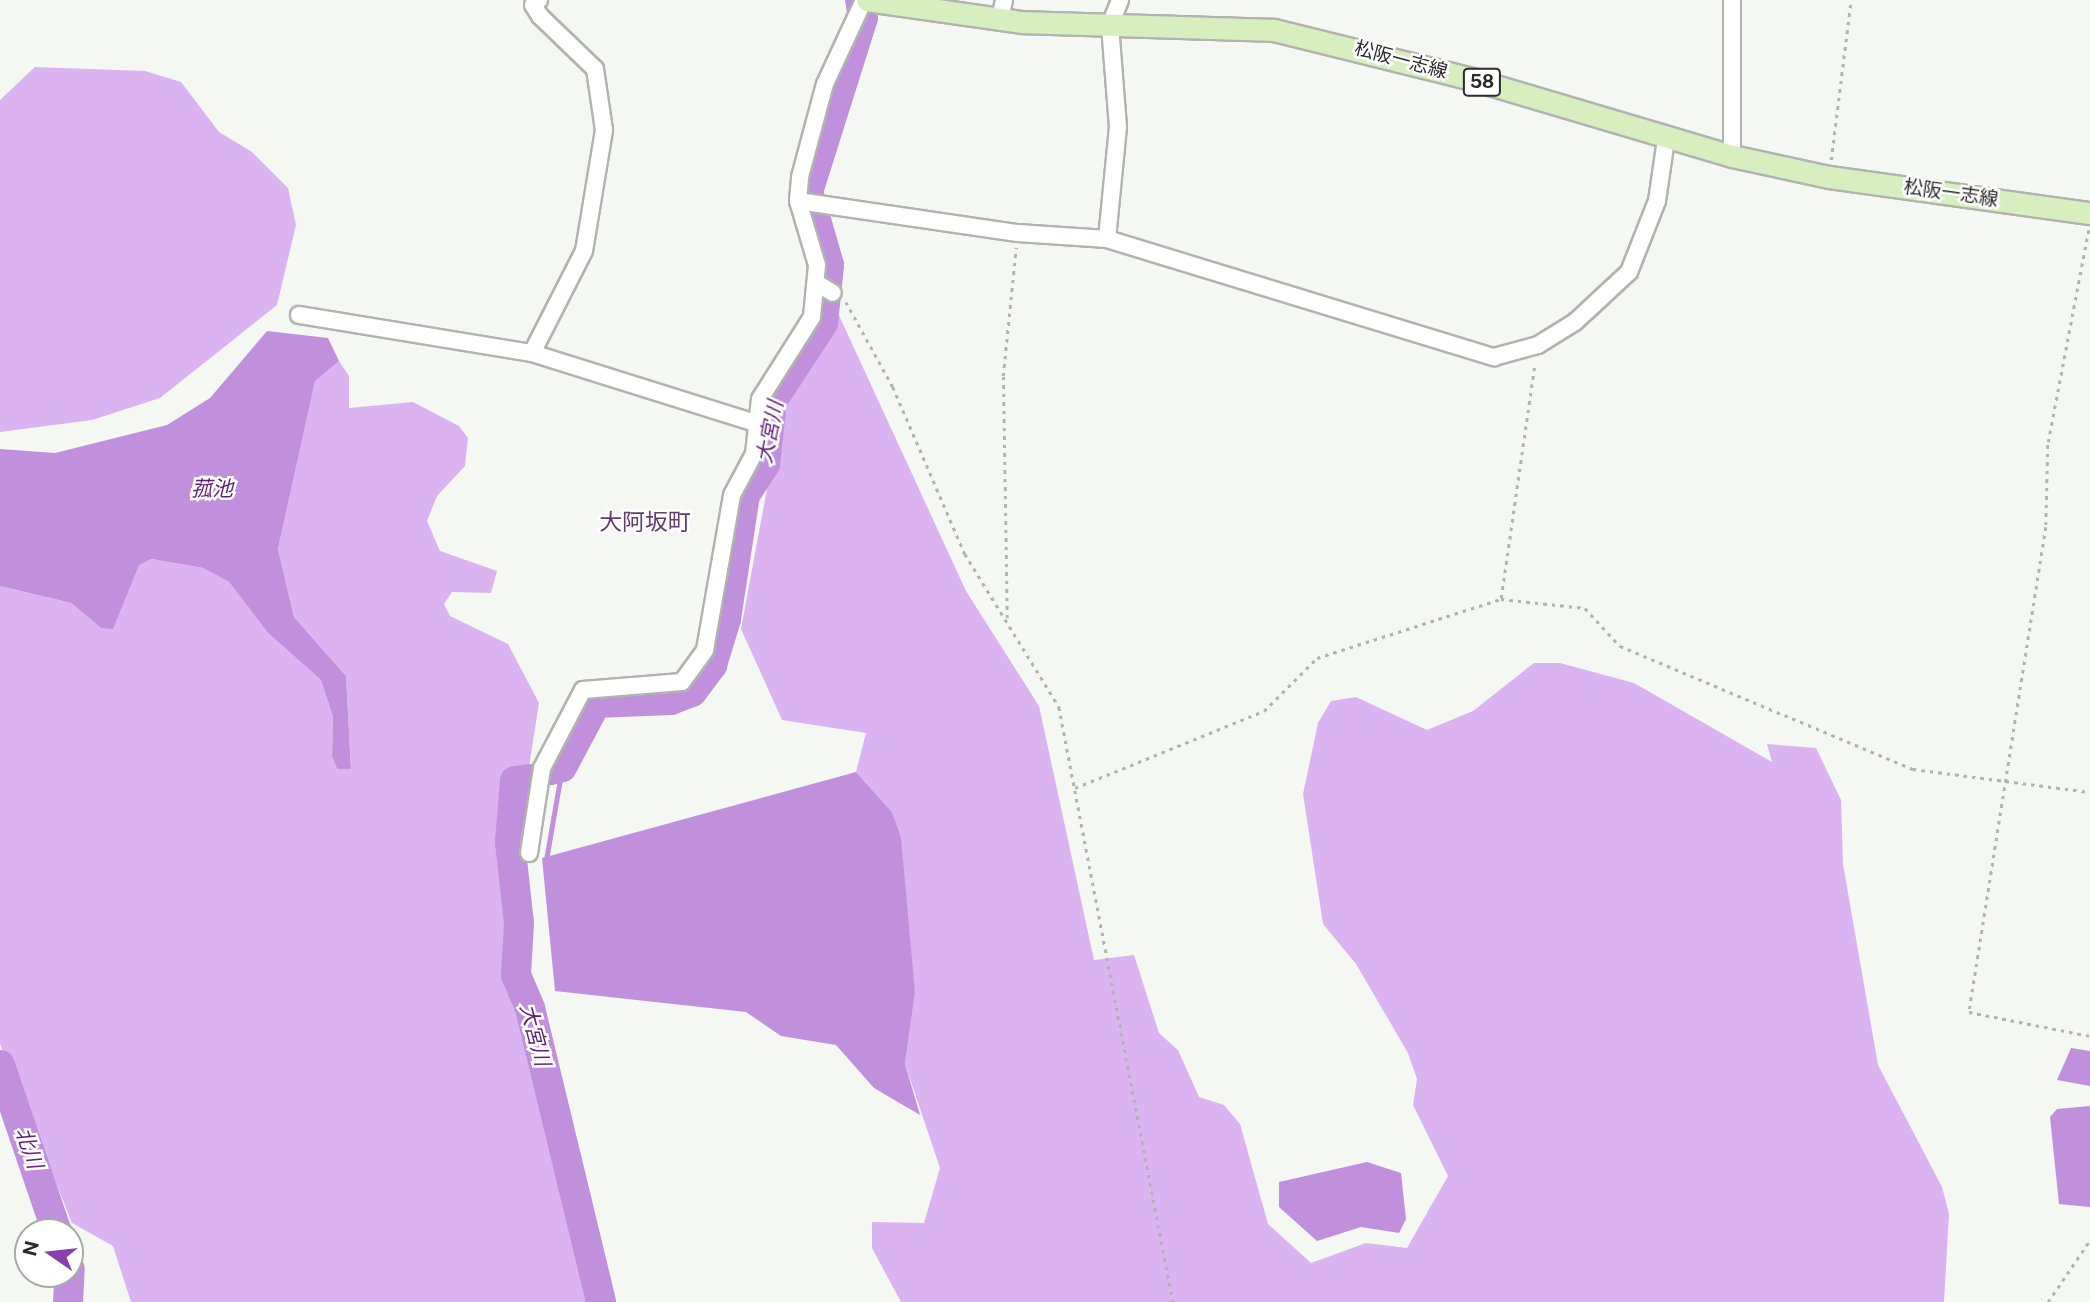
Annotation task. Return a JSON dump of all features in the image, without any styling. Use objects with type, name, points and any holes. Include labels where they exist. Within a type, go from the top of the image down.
[{"type":"main road","name":"松阪一志線","points":[[863,4],[1002,10],[1110,25],[1274,30],[1351,46],[1732,156],[1829,177],[2090,213]]},
{"type":"street","points":[[532,353],[584,251],[604,130],[595,69],[540,16],[533,5],[539,0]]},
{"type":"street","points":[[1107,239],[1118,127],[1110,25],[1120,0]]},
{"type":"street","points":[[1732,0],[1732,156]]},
{"type":"street","points":[[529,853],[542,768],[583,690],[682,682],[695,671],[715,620],[732,495],[752,462],[755,423],[764,389],[806,335],[823,287],[804,201],[825,84],[863,4]]},
{"type":"street","points":[[804,201],[1018,233],[1107,239],[1494,357],[1538,345],[1575,322],[1629,272],[1657,201],[1667,139]]},
{"type":"street","points":[[299,315],[532,353],[755,423]]},
{"type":"path","points":[[1829,177],[1851,0]]},
{"type":"path","points":[[2090,227],[2048,445],[2046,527],[1969,1012],[2090,1036]]},
{"type":"path","points":[[1007,622],[1003,376],[1018,233]]},
{"type":"path","points":[[823,287],[845,301],[893,387],[965,554],[1059,707],[1173,1302]]},
{"type":"path","points":[[1501,599],[1538,345]]},
{"type":"path","points":[[1075,789],[1264,711],[1317,658],[1501,599],[1585,608],[1620,646],[1913,769],[2090,792]]},
{"type":"path","points":[[2048,1302],[2090,1240]]},
{"type":"shaded area","points":[[35,67],[145,71],[181,82],[219,132],[252,152],[288,188],[296,225],[277,305],[160,398],[92,420],[0,432],[0,100]]},
{"type":"shaded area","points":[[837,311],[966,591],[1039,706],[1094,960],[1134,955],[1159,1033],[1178,1050],[1199,1097],[1224,1105],[1240,1124],[1268,1224],[1311,1263],[1366,1243],[1407,1248],[1448,1176],[1413,1105],[1417,1079],[1408,1053],[1356,964],[1323,924],[1303,794],[1318,723],[1331,701],[1356,697],[1427,730],[1473,711],[1534,663],[1560,663],[1634,683],[1772,762],[1767,744],[1816,748],[1841,800],[1843,864],[1878,1065],[1942,1187],[1949,1214],[1944,1302],[901,1302],[872,1248],[872,1222],[924,1223],[940,1168],[905,1064],[915,993],[892,812],[856,772],[866,733],[782,720],[741,629],[784,397]]},
{"type":"shaded area","points":[[339,361],[349,376],[349,408],[413,402],[459,426],[468,438],[465,466],[437,496],[427,521],[440,551],[497,571],[491,593],[452,592],[444,604],[450,616],[508,644],[539,703],[517,843],[511,972],[524,1040],[606,1302],[131,1302],[113,1246],[84,1230],[84,1218],[70,1218],[0,1044],[0,586],[71,603],[101,628],[138,565],[150,559],[203,568],[229,582],[268,633],[321,680],[333,717],[332,756],[337,769],[351,768],[346,676],[294,617],[278,549],[315,380]]},
{"type":"water","name":"菰池","points":[[267,331],[328,338],[339,361],[315,381],[278,549],[294,617],[346,676],[351,769],[337,769],[332,756],[333,717],[321,680],[268,633],[229,582],[203,568],[151,559],[139,565],[113,629],[101,628],[71,603],[0,586],[0,449],[55,453],[167,425],[210,398]]},
{"type":"water","points":[[856,772],[892,812],[901,838],[915,993],[905,1064],[920,1115],[874,1088],[836,1045],[781,1036],[746,1012],[555,991],[542,858]]},
{"type":"water","points":[[2071,1048],[2090,1051],[2090,1086],[2057,1080]]},
{"type":"water","points":[[2090,1106],[2090,1207],[2059,1204],[2050,1117],[2057,1109]]},
{"type":"water","points":[[1367,1162],[1401,1173],[1406,1219],[1399,1233],[1361,1227],[1317,1241],[1279,1207],[1279,1182]]},
{"type":"waterway","name":"大宮川","points":[[551,770],[562,767],[596,703],[671,700],[692,692],[712,665],[726,619],[745,495],[765,464],[772,401],[823,323],[829,265],[808,192],[863,18],[860,0]]},
{"type":"waterway","points":[[546,860],[562,767]]},
{"type":"waterway","name":"大宮川","points":[[532,779],[515,781],[510,842],[519,923],[516,975],[530,1008],[601,1302]]},
{"type":"waterway","name":"北川","points":[[0,1065],[52,1218]]},
{"type":"waterway","name":"北川","points":[[68,1302],[69,1288]]},
{"type":"district","name":"大阿坂町","points":[[645,522]]}]
